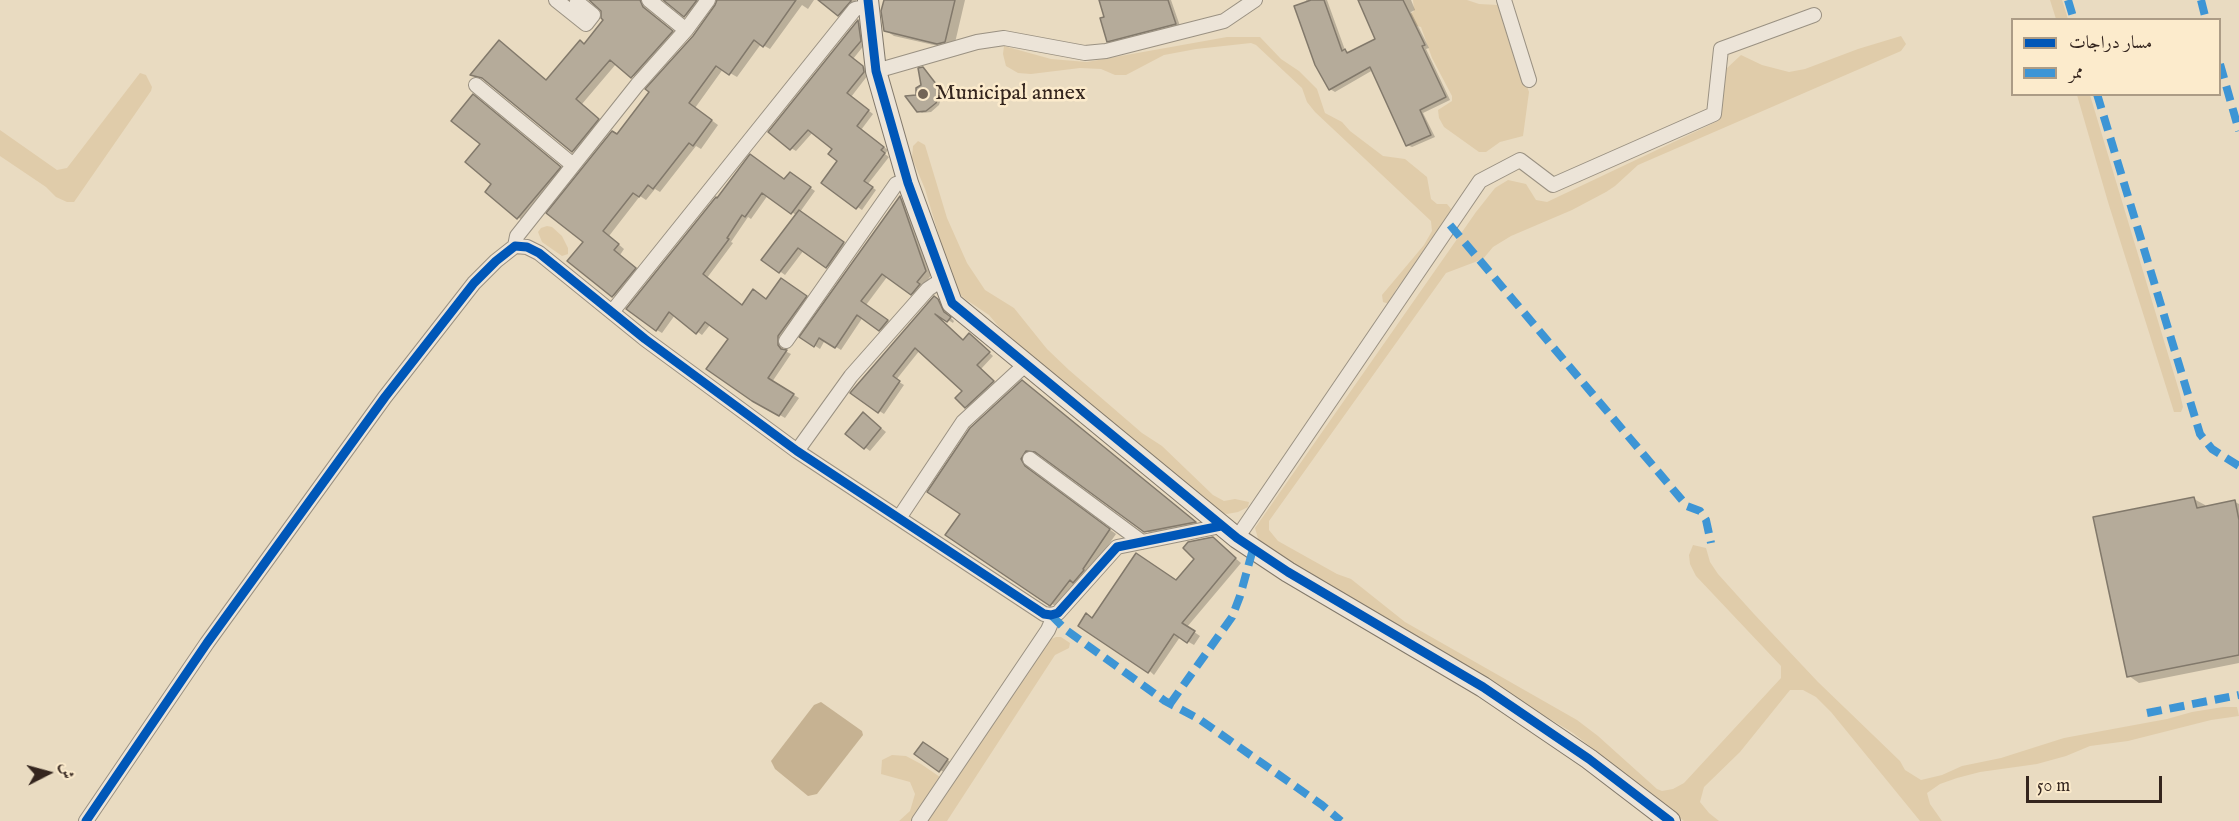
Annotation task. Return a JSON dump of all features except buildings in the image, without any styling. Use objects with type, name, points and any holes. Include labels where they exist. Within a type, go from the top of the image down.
[{"type":"street","points":[[556,0],[586,24],[593,15],[576,2],[578,0]]},
{"type":"street","points":[[649,0],[686,30]]},
{"type":"street","points":[[86,821],[207,643],[385,397],[474,283],[495,261],[515,246],[518,236],[573,165],[686,30],[708,0]]},
{"type":"street","points":[[876,71],[988,39],[1004,38],[1085,53],[1106,51],[1224,21],[1255,0]]},
{"type":"street","points":[[1504,0],[1529,80]]},
{"type":"street","points":[[612,312],[855,9],[869,3],[876,71],[907,180],[952,303],[1237,538],[1288,572],[1483,687],[1589,759],[1670,821]]},
{"type":"street","points":[[1237,538],[1480,181],[1520,160],[1553,185],[1714,114],[1721,49],[1814,15]]},
{"type":"street","points":[[476,85],[573,165]]},
{"type":"street","points":[[786,341],[896,184],[907,180]]},
{"type":"street","points":[[515,246],[527,247],[539,254],[645,339],[797,451],[1037,609],[1051,615],[1058,614],[1130,533]]},
{"type":"street","points":[[797,451],[851,376],[928,289],[944,279]]},
{"type":"street","points":[[899,518],[963,422],[1026,364]]},
{"type":"street","points":[[1030,459],[1142,542]]},
{"type":"street","points":[[1117,547],[1221,526]]},
{"type":"street","points":[[919,821],[1048,630],[1051,615]]},
{"type":"shaded area","points":[[1413,0],[1467,0],[1479,4],[1498,5],[1529,92],[1523,136],[1500,142],[1486,152],[1479,152],[1444,127],[1438,110],[1452,101],[1452,96],[1432,58],[1421,27],[1409,24],[1408,16],[1414,11]]},
{"type":"shaded area","points":[[2050,0],[2062,0],[2068,18],[2056,18]]},
{"type":"shaded area","points":[[1901,36],[1906,44],[1901,51],[1638,165],[1606,192],[1572,210],[1511,236],[1493,247],[1483,259],[1446,273],[1269,521],[1269,530],[1278,541],[1337,574],[1351,579],[1405,622],[1577,720],[1662,791],[1673,789],[1684,783],[1781,678],[1781,666],[1696,576],[1690,564],[1689,555],[1693,545],[1706,548],[1710,562],[1718,574],[1754,614],[1818,682],[1900,761],[1905,770],[1921,780],[1942,775],[1962,766],[2001,758],[2064,738],[2167,719],[2192,712],[2237,707],[2239,716],[2211,720],[2128,741],[2090,746],[2037,764],[1980,772],[1957,778],[1940,784],[1927,793],[1930,804],[1942,821],[1920,821],[1831,712],[1816,697],[1803,690],[1790,690],[1740,752],[1704,787],[1700,802],[1719,821],[1684,821],[1573,733],[1259,542],[1255,528],[1495,188],[1508,180],[1526,184],[1536,200],[1547,202],[1718,121],[1726,69],[1741,55],[1762,65],[1789,72],[1805,69]]},
{"type":"shaded area","points":[[1227,37],[1260,37],[1281,59],[1299,71],[1317,89],[1325,113],[1342,122],[1350,131],[1383,156],[1405,159],[1427,177],[1431,199],[1437,204],[1447,204],[1452,210],[1410,276],[1397,288],[1389,304],[1383,302],[1382,295],[1424,245],[1432,231],[1431,221],[1315,112],[1307,102],[1302,88],[1256,45],[1251,43],[1164,55],[1126,75],[1115,75],[1101,69],[1080,68],[1031,74],[1018,73],[1006,66],[1003,54],[1004,46],[1051,59],[1087,62]]},
{"type":"shaded area","points":[[140,73],[146,75],[152,87],[151,91],[74,202],[67,202],[56,197],[46,187],[0,156],[0,130],[57,170],[67,168]]},
{"type":"shaded area","points":[[2077,96],[2090,96],[2180,394],[2183,407],[2181,412],[2174,412]]},
{"type":"shaded area","points":[[918,141],[925,145],[947,218],[967,263],[985,290],[1014,308],[1047,349],[1069,370],[1142,433],[1162,446],[1213,495],[1224,501],[1235,499],[1249,502],[1248,507],[1227,514],[1213,511],[1000,328],[989,315],[955,290],[925,189],[912,158],[913,146]]},
{"type":"shaded area","points":[[547,226],[552,227],[562,236],[568,248],[568,254],[562,256],[542,242],[538,232]]},
{"type":"shaded area","points":[[1061,637],[1070,643],[1069,648],[1055,655],[947,821],[928,821],[1049,640]]},
{"type":"shaded area","points":[[821,702],[862,731],[863,735],[817,794],[808,796],[775,769],[771,761],[814,705]]},
{"type":"shaded area","points":[[892,755],[906,756],[940,777],[912,821],[899,821],[910,811],[915,794],[910,782],[881,774],[882,760]]},
{"type":"marked path","points":[[2068,0],[2073,18]]},
{"type":"marked path","points":[[2201,0],[2206,18]]},
{"type":"marked path","points":[[2221,68],[2239,131]]},
{"type":"marked path","points":[[2098,96],[2200,434],[2212,449],[2239,466]]},
{"type":"marked path","points":[[1450,225],[1687,506],[1700,511],[1706,520],[1711,543]]},
{"type":"marked path","points":[[1170,704],[1232,617],[1253,549]]},
{"type":"marked path","points":[[1051,615],[1066,630],[1165,701],[1199,719],[1322,805],[1341,821]]},
{"type":"marked path","points":[[2147,713],[2239,695]]},
{"type":"cycle path","points":[[868,0],[876,71],[908,183],[952,303],[1237,538],[1288,572],[1483,687],[1589,759],[1670,821]]},
{"type":"cycle path","points":[[86,821],[207,643],[385,397],[474,283],[515,246],[527,247],[539,253],[645,339],[797,451],[1044,614],[1058,613],[1117,547],[1221,526]]},
{"type":"place","name":"Municipal annex","points":[[923,94]]}]
